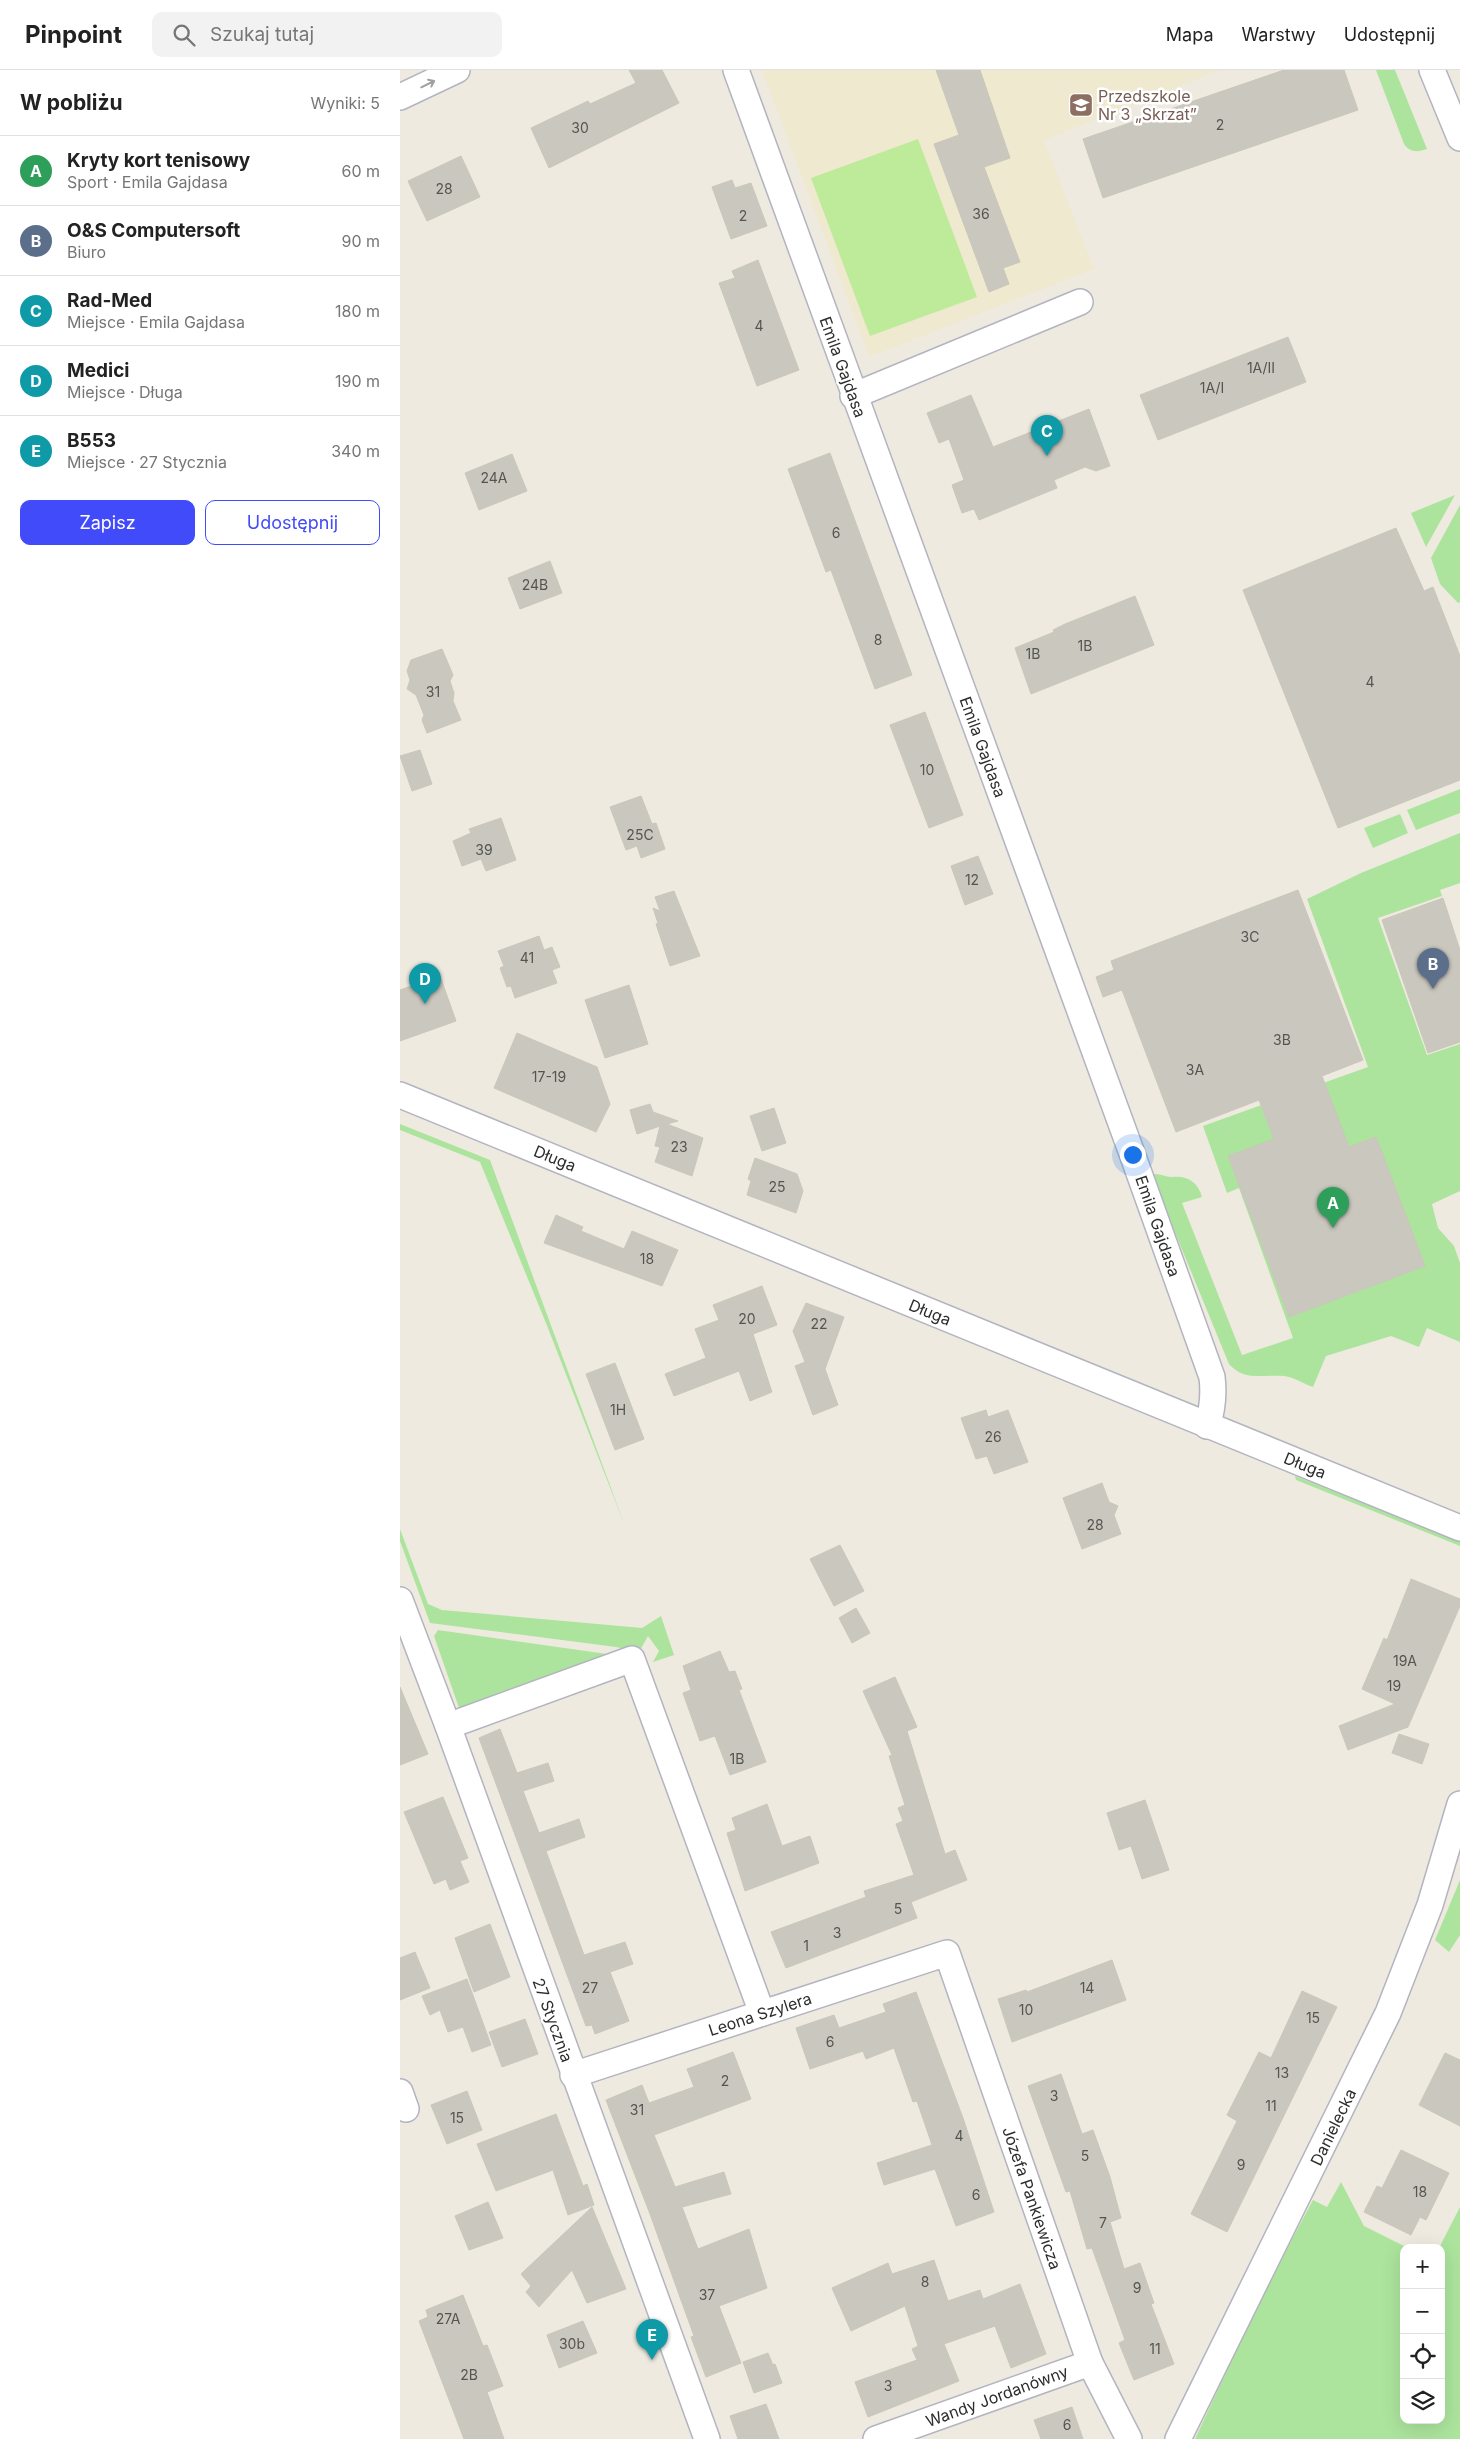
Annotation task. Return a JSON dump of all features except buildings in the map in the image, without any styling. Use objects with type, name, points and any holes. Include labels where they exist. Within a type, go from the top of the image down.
[{"type":"street","points":[[400,97],[457,70]]},
{"type":"street","name":"Emila Gajdasa","points":[[736,70],[853,396],[1134,1159],[1212,1377],[1214,1393],[1207,1426]]},
{"type":"street","points":[[1432,70],[1460,138]]},
{"type":"street","points":[[853,396],[1080,302]]},
{"type":"street","name":"Długa","points":[[400,1095],[1460,1528]]},
{"type":"street","name":"27 Stycznia","points":[[400,1600],[448,1726],[707,2439]]},
{"type":"street","points":[[448,1726],[632,1659],[762,2013]]},
{"type":"street","name":"Danielecka","points":[[1178,2439],[1388,2013],[1430,1905],[1460,1804]]},
{"type":"street","name":"Leona Szylera","points":[[573,2074],[946,1953]]},
{"type":"street","name":"Józefa Pankiewicza","points":[[946,1953],[1090,2362],[1129,2439]]},
{"type":"street","name":"Wandy Jordanówny","points":[[876,2439],[1090,2362]]},
{"type":"shaded area","points":[[762,70],[1220,70],[1044,140],[1094,269],[869,357]]},
{"type":"green space","points":[[1376,70],[1395,70],[1427,149],[1414,151],[1404,144]]},
{"type":"green space","points":[[918,139],[977,297],[870,336],[811,178]]},
{"type":"green space","points":[[1455,495],[1426,547],[1411,513]]},
{"type":"green space","points":[[1460,505],[1460,602],[1458,603],[1440,584],[1431,558]]},
{"type":"green space","points":[[1460,789],[1460,813],[1416,830],[1407,810]]},
{"type":"green space","points":[[1400,814],[1408,833],[1373,848],[1364,828]]},
{"type":"green space","points":[[1460,833],[1460,883],[1440,890],[1442,896],[1378,918],[1427,1055],[1460,1044],[1460,1191],[1432,1204],[1438,1228],[1454,1246],[1460,1263],[1460,1342],[1427,1328],[1419,1347],[1391,1336],[1326,1356],[1313,1387],[1288,1377],[1255,1376],[1241,1373],[1229,1364],[1151,1174],[1187,1178],[1198,1187],[1202,1197],[1182,1203],[1242,1355],[1293,1338],[1239,1188],[1227,1193],[1203,1126],[1368,1067],[1307,899],[1361,873]]},
{"type":"green space","points":[[400,1124],[490,1160],[625,1526],[546,1323],[480,1162],[400,1130]]},
{"type":"green space","points":[[1295,1476],[1460,1541],[1460,1546],[1296,1480]]},
{"type":"green space","points":[[400,1529],[428,1604],[442,1610],[642,1628],[661,1616],[674,1655],[653,1662],[659,1651],[648,1636],[639,1652],[616,1647],[430,1623],[400,1541]]},
{"type":"green space","points":[[438,1630],[614,1655],[460,1711],[434,1636]]},
{"type":"green space","points":[[1460,1880],[1460,1935],[1449,1952],[1435,1940]]},
{"type":"green space","points":[[1341,2182],[1364,2226],[1400,2244],[1400,2424],[1445,2424],[1445,2244],[1441,2244],[1460,2207],[1460,2439],[1195,2439],[1261,2297],[1313,2200],[1327,2207]]},
{"type":"place","name":"Przedszkole Nr 3 „Skrzat”","points":[[1081,105]]},
{"type":"place","name":"Rad-Med","points":[[1047,456]]},
{"type":"place","name":"O&S Computersoft","points":[[1433,989]]},
{"type":"place","name":"Medici","points":[[425,1004]]},
{"type":"place","name":"Kryty kort tenisowy","points":[[1333,1228]]},
{"type":"place","name":"B553","points":[[652,2360]]}]
